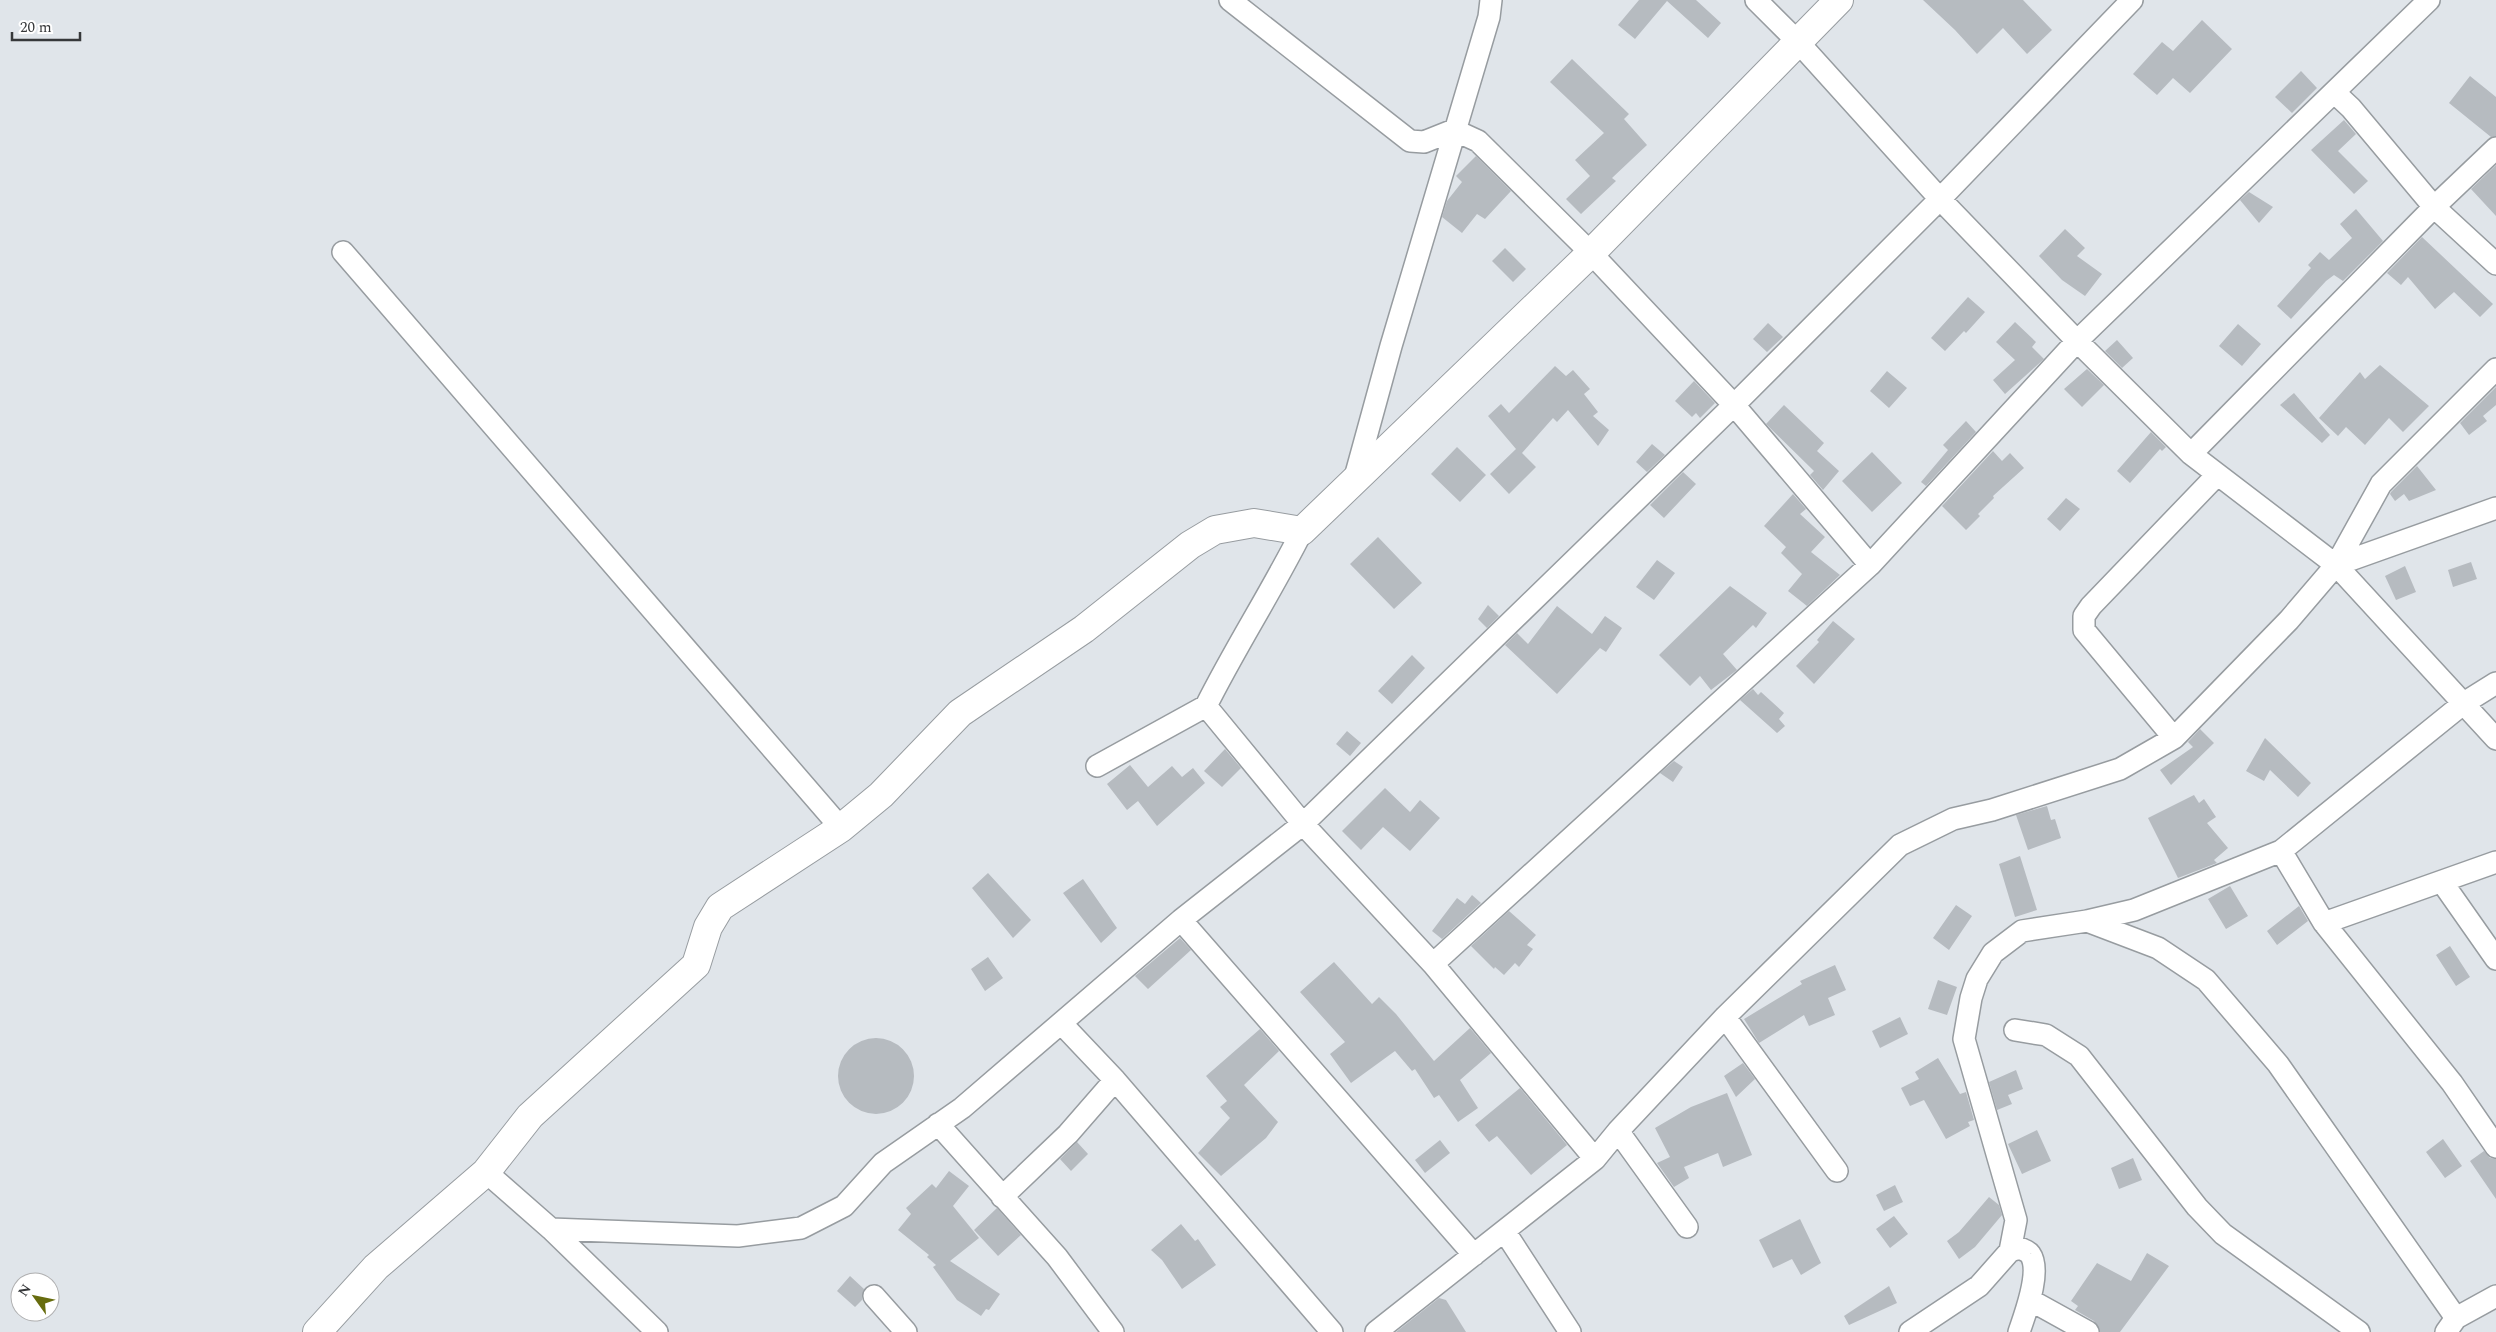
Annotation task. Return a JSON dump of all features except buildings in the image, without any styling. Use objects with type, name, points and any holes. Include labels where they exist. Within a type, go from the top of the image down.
[{"type":"street","points":[[1230,0],[1410,141],[1424,142],[1454,130],[1478,141],[1591,253],[1734,405],[1870,565]]},
{"type":"street","points":[[1354,480],[1391,346],[1490,8],[1505,0]]},
{"type":"street","points":[[1756,0],[1799,43],[1940,199],[2076,341],[2191,454],[2336,565],[2496,739]]},
{"type":"street","points":[[1096,766],[1206,706],[1230,658],[1283,568],[1302,531],[1591,253],[1799,43],[1839,0]]},
{"type":"street","points":[[551,1229],[738,1236],[801,1228],[844,1206],[882,1163],[976,1096],[1060,1023],[1107,986],[1181,920],[1303,824],[1734,405],[1940,199],[2132,0]]},
{"type":"street","points":[[1433,964],[1870,565],[2076,341],[2335,93],[2429,0]]},
{"type":"street","points":[[2335,93],[2350,108],[2434,208],[2496,264]]},
{"type":"street","points":[[2191,454],[2434,208],[2496,148]]},
{"type":"street","points":[[343,252],[841,828]]},
{"type":"street","points":[[1376,1332],[1595,1159],[1618,1131],[1725,1017],[1900,845],[1953,819],[1992,810],[2120,769],[2174,738],[2289,620],[2336,565],[2381,484],[2496,369]]},
{"type":"street","points":[[2174,738],[2084,630],[2084,616],[2091,606],[2217,475]]},
{"type":"street","points":[[2336,565],[2496,508]]},
{"type":"street","points":[[317,1332],[376,1267],[486,1172],[530,1116],[696,965],[708,927],[720,907],[841,828],[881,795],[960,713],[1084,630],[1190,545],[1215,530],[1254,523],[1302,531]]},
{"type":"street","points":[[1910,1332],[1979,1286],[2010,1251],[2016,1220],[1964,1039],[1971,998],[1977,979],[1993,953],[2022,931],[2087,921],[2134,910],[2281,851],[2464,703],[2496,683]]},
{"type":"street","points":[[1206,706],[1303,824],[1433,964],[1595,1159]]},
{"type":"street","points":[[2281,851],[2324,923],[2452,1084],[2496,1147]]},
{"type":"street","points":[[2324,923],[2496,862]]},
{"type":"street","points":[[2442,882],[2496,959]]},
{"type":"street","points":[[1181,920],[1474,1255]]},
{"type":"street","points":[[2087,921],[2158,948],[2206,980],[2278,1064],[2451,1325],[2496,1296]]},
{"type":"street","points":[[1725,1017],[1836,1171]]},
{"type":"street","points":[[1060,1023],[1115,1080],[1332,1332]]},
{"type":"street","points":[[2015,1030],[2046,1034],[2079,1056],[2197,1208],[2216,1227],[2359,1332]]},
{"type":"street","points":[[1002,1198],[1068,1134],[1115,1080]]},
{"type":"street","points":[[938,1124],[1002,1198],[1057,1257],[1113,1332]]},
{"type":"street","points":[[1618,1131],[1686,1227]]},
{"type":"street","points":[[486,1172],[551,1229],[657,1332]]},
{"type":"street","points":[[1505,1232],[1570,1332]]},
{"type":"street","points":[[2010,1251],[2020,1248],[2029,1253],[2034,1265],[2030,1300],[2019,1332]]},
{"type":"street","points":[[874,1296],[906,1332]]},
{"type":"street","points":[[2030,1300],[2088,1332]]}]
